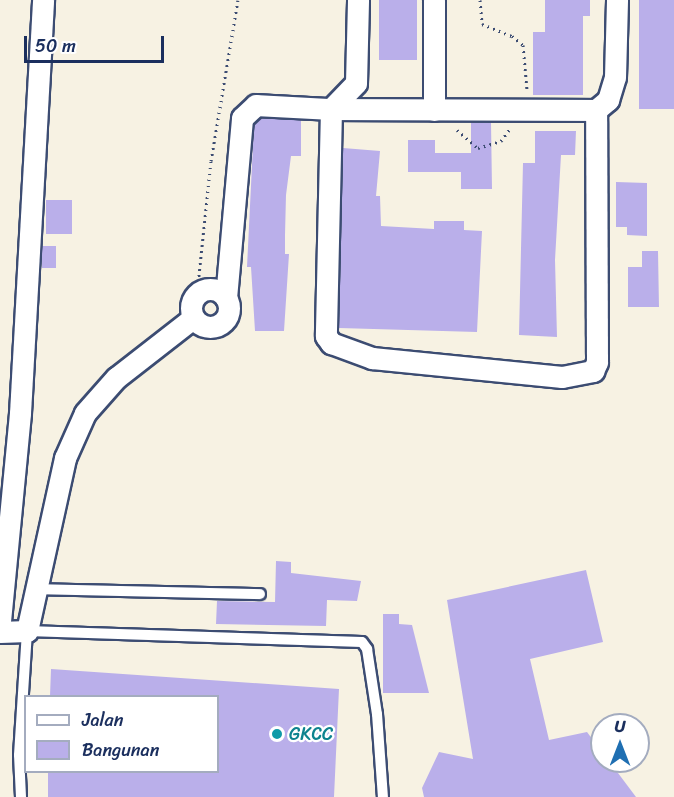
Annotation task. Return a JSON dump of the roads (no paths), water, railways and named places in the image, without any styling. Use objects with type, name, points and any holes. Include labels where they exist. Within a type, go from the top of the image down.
[{"type":"street","points":[[0,621],[20,412],[43,0]]},
{"type":"street","points":[[358,0],[356,83],[331,109],[328,339],[349,352],[372,358],[562,377],[587,374],[597,362],[599,142],[596,110]]},
{"type":"street","points":[[434,0],[434,110]]},
{"type":"street","points":[[226,298],[213,289],[197,294],[192,301],[194,318],[205,326],[219,324],[228,312],[226,298],[242,118],[256,105],[331,109],[596,110],[608,100],[615,77],[617,0]]},
{"type":"street","points":[[0,632],[27,632],[74,432],[116,378],[194,318]]},
{"type":"lane","points":[[36,589],[260,594]]},
{"type":"lane","points":[[21,797],[19,755],[27,632],[362,642],[367,649],[377,714],[383,797]]},
{"type":"place","name":"GKCC","points":[[277,734]]}]
